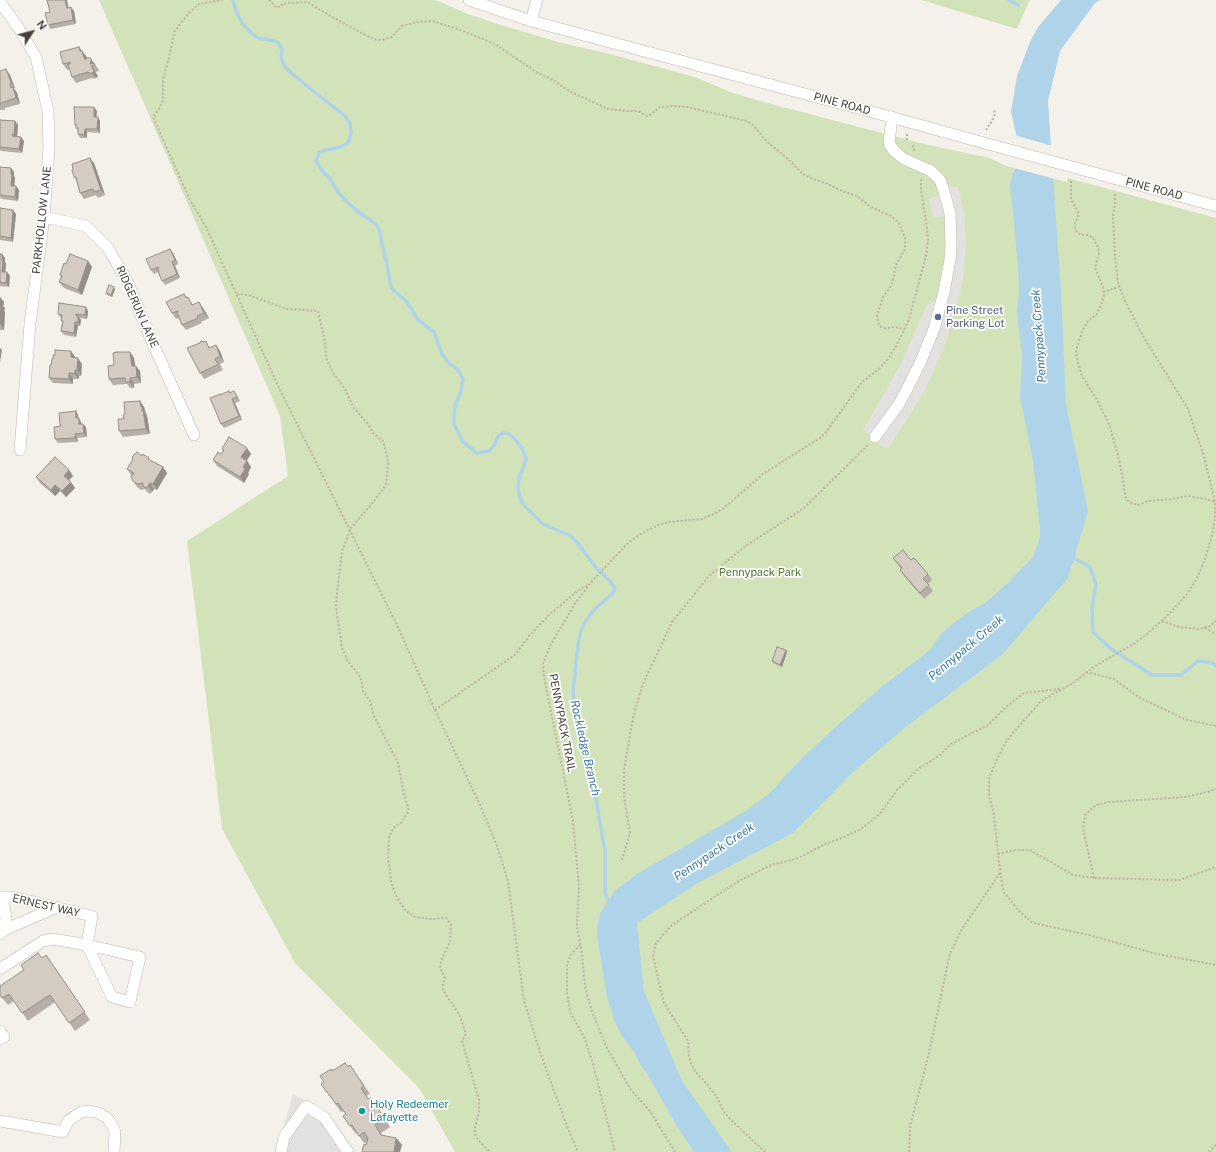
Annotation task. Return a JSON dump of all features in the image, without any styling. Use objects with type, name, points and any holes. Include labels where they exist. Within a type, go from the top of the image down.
[{"type":"street","name":"PINE ROAD","points":[[468,0],[531,22],[892,117],[1216,206]]},
{"type":"street","points":[[531,22],[537,0]]},
{"type":"street","name":"PARKHOLLOW LANE","points":[[0,2],[18,27],[36,57],[48,111],[49,148],[44,217],[30,324],[20,450]]},
{"type":"street","points":[[875,437],[898,404],[920,363],[934,329],[948,274],[951,246],[950,213],[944,188],[940,180],[931,171],[904,159],[896,154],[890,147],[889,143],[892,117]]},
{"type":"street","name":"RIDGERUN LANE","points":[[44,217],[86,226],[108,248],[127,281],[194,435]]},
{"type":"street","name":"ERNEST WAY","points":[[0,897],[12,897],[92,916],[87,945]]},
{"type":"street","points":[[0,902],[4,906],[6,918],[2,932]]},
{"type":"street","points":[[2,932],[58,907]]},
{"type":"street","points":[[0,969],[43,941],[53,939],[87,945],[140,957],[130,1002],[112,997],[87,945]]},
{"type":"street","points":[[0,1031],[4,1037],[0,1039]]},
{"type":"street","points":[[281,1152],[284,1137],[306,1106],[324,1117],[348,1152]]},
{"type":"street","points":[[0,1121],[63,1132],[68,1121],[81,1112],[90,1111],[99,1113],[108,1119],[115,1132],[114,1152]]},
{"type":"path","points":[[223,0],[199,4],[189,13],[174,32],[163,80],[163,101],[153,117],[190,200],[205,225],[280,390],[397,625],[477,798],[497,846],[508,881],[524,1001],[568,1129],[578,1152]]},
{"type":"path","points":[[269,0],[277,8],[288,2],[307,2],[373,39],[382,40],[392,37],[402,26],[417,22],[432,21],[458,29],[495,44],[536,72],[553,80],[570,92],[608,109],[628,112],[632,110],[638,111],[647,116],[660,107],[687,107],[747,121],[753,125],[767,142],[787,158],[803,174],[813,180],[828,184],[857,196],[872,207],[891,216],[898,222],[905,237],[905,249],[896,265],[892,284],[883,297],[877,316],[881,328],[899,327],[905,329]]},
{"type":"path","points":[[986,130],[995,114],[994,109]]},
{"type":"path","name":"PENNYPACK TRAIL","points":[[674,1152],[650,1111],[631,1090],[606,1046],[591,1009],[585,986],[577,926],[579,888],[573,821],[544,676],[543,663],[551,644],[571,608],[594,579],[633,539],[658,525],[669,522],[702,519],[716,513],[734,500],[763,474],[782,461],[816,442],[826,432],[862,382],[879,369],[889,358],[905,329],[916,293],[927,247],[928,229],[918,165]]},
{"type":"path","points":[[1071,181],[1071,199],[1078,212],[1075,222],[1075,229],[1076,232],[1081,235],[1093,238],[1098,247],[1099,254],[1095,268],[1103,292],[1103,300],[1097,314],[1084,326],[1076,354],[1082,376],[1097,400],[1111,429],[1118,454],[1127,500],[1138,505],[1148,501],[1188,496],[1215,502]]},
{"type":"path","points":[[1115,194],[1113,218],[1115,256],[1119,287],[1124,300],[1143,336],[1188,409],[1204,456],[1215,502],[1213,532],[1201,570],[1188,593],[1162,621],[1135,643],[1086,672],[1073,683],[1041,700],[1007,740],[989,778],[989,795],[994,815],[1003,891],[1018,910],[1033,923],[1089,935],[1157,954],[1216,965]]},
{"type":"path","points":[[1103,292],[1119,287]]},
{"type":"path","points":[[236,294],[248,294],[287,308],[318,311],[325,342],[326,358],[333,373],[345,389],[353,407],[368,424],[373,433],[383,441],[388,463],[386,485],[350,530],[342,551],[336,607],[342,648],[348,661],[361,678],[363,692],[370,701],[374,716],[398,763],[409,811],[401,823],[395,826],[389,836],[388,860],[391,882],[397,898],[406,911],[415,917],[432,919],[446,918],[451,925],[450,942],[441,961],[440,968],[445,978],[443,990],[460,1016],[466,1034],[462,1041],[478,1100],[479,1112],[475,1127],[475,1134],[478,1140],[490,1152]]},
{"type":"path","points":[[622,860],[630,833],[624,796],[624,770],[632,718],[642,686],[672,622],[710,575],[747,545],[803,509],[875,437]]},
{"type":"path","points":[[435,710],[516,654],[529,636],[549,615],[575,593],[588,586]]},
{"type":"path","points":[[1162,621],[1173,625],[1200,630],[1210,626],[1216,621]]},
{"type":"path","points":[[1205,628],[1216,634]]},
{"type":"path","points":[[1086,672],[1114,679],[1140,698],[1187,720],[1216,726]]},
{"type":"path","points":[[765,1152],[723,1111],[718,1098],[694,1070],[689,1057],[688,1041],[664,1003],[653,956],[656,943],[672,925],[737,882],[771,865],[796,859],[825,844],[861,829],[882,811],[897,790],[918,769],[940,755],[951,744],[988,726],[1006,706],[1024,693],[1061,689]]},
{"type":"path","points":[[1094,878],[1084,828],[1085,815],[1096,806],[1109,802],[1186,797],[1216,789]]},
{"type":"path","points":[[998,854],[1015,850],[1030,850],[1073,875],[1094,878],[1180,880],[1216,867]]},
{"type":"path","points":[[909,1152],[910,1127],[929,1053],[950,953],[962,929],[1000,873]]},
{"type":"path","points":[[580,945],[572,953],[567,964],[567,994],[570,1012],[585,1039],[589,1051],[615,1152]]},
{"type":"path","points":[[1209,1152],[1216,1145]]},
{"type":"green space","name":"Pennypack Park","points":[[99,0],[436,0],[468,14],[501,25],[562,43],[695,77],[733,93],[760,101],[920,143],[990,158],[1006,166],[1067,182],[1068,178],[1216,218],[1216,1152],[455,1152],[419,1088],[295,963],[222,829],[187,541],[288,476],[280,416]]},
{"type":"green space","points":[[921,0],[1030,0],[1017,29]]},
{"type":"shaded area","name":"Pine Street Parking Lot","points":[[958,186],[964,212],[966,244],[963,279],[955,316],[942,352],[926,388],[891,444],[886,449],[863,430],[903,360],[926,306],[938,297],[947,249],[945,216],[933,218],[929,199],[940,195],[949,188]]},
{"type":"shaded area","points":[[293,1095],[303,1099],[342,1152],[284,1152],[280,1138]]},
{"type":"water","name":"Pennypack Creek","points":[[1061,0],[1100,0],[1095,3],[1060,51],[1048,101],[1061,292],[1066,404],[1088,511],[1068,578],[1002,655],[907,726],[853,772],[793,833],[696,884],[637,923],[644,991],[682,1081],[732,1152],[694,1152],[676,1125],[648,1075],[622,1036],[615,1022],[607,997],[598,942],[597,930],[600,913],[615,891],[637,874],[749,809],[771,792],[791,769],[831,731],[884,685],[931,649],[941,634],[954,623],[985,603],[1007,584],[1033,557],[1040,537],[1040,530],[1033,461],[1020,397],[1022,355],[1017,312],[1019,294],[1018,265],[1010,184],[1016,168],[1016,134],[1011,112],[1017,76],[1030,42],[1038,27]]},
{"type":"pier","points":[[1014,135],[1053,146],[1055,179],[1014,168]]},
{"type":"building","points":[[47,0],[65,0],[67,8],[71,7],[73,20],[48,25],[45,13],[50,12]]},
{"type":"building","points":[[79,47],[85,60],[88,57],[91,59],[90,64],[94,63],[95,65],[91,66],[94,71],[92,73],[88,72],[72,77],[68,64],[70,64],[70,62],[63,64],[60,52]]},
{"type":"building","points":[[6,69],[11,82],[11,88],[13,87],[16,98],[0,104],[0,71]]},
{"type":"building","points":[[74,107],[94,107],[94,117],[98,117],[97,129],[85,129],[84,135],[78,134],[78,128],[76,128],[75,125]]},
{"type":"building","points":[[0,120],[15,121],[14,135],[12,134],[12,136],[21,137],[19,149],[0,147]]},
{"type":"building","points":[[90,158],[101,190],[94,192],[93,189],[80,193],[76,177],[74,177],[72,170],[72,164]]},
{"type":"building","points":[[0,167],[11,168],[11,186],[16,186],[15,197],[0,195]]},
{"type":"building","points":[[0,208],[13,210],[11,238],[0,236]]},
{"type":"building","points":[[170,249],[175,260],[172,262],[177,274],[162,281],[158,267],[151,270],[146,259]]},
{"type":"building","points":[[0,254],[2,254],[3,260],[2,272],[7,272],[6,283],[0,282]]},
{"type":"building","points":[[70,254],[88,261],[78,290],[59,282],[62,276],[60,275],[64,263],[66,264]]},
{"type":"building","points":[[109,285],[114,287],[111,295],[106,293]]},
{"type":"building","points":[[184,294],[186,298],[188,297],[192,305],[199,302],[204,313],[197,316],[198,318],[182,325],[177,312],[178,311],[172,313],[166,302]]},
{"type":"building","points":[[59,303],[86,307],[85,315],[76,314],[76,316],[78,316],[78,322],[75,322],[74,333],[61,331],[63,321],[61,320],[62,315],[58,314]]},
{"type":"building","points":[[202,341],[206,341],[209,348],[216,345],[220,356],[215,359],[219,364],[200,373],[187,348]]},
{"type":"building","points":[[55,350],[71,351],[71,357],[78,358],[77,370],[75,370],[75,374],[69,373],[69,379],[49,378],[50,365],[53,355],[55,355]]},
{"type":"building","points":[[130,352],[132,366],[136,366],[137,377],[130,378],[130,382],[126,382],[125,378],[109,379],[108,366],[114,365],[113,353]]},
{"type":"building","points":[[229,391],[229,393],[234,391],[237,397],[232,399],[239,416],[221,424],[210,398]]},
{"type":"building","points":[[140,401],[146,429],[119,431],[118,419],[124,419],[123,415],[125,414],[124,402]]},
{"type":"building","points":[[76,411],[76,418],[79,418],[79,424],[83,424],[84,433],[75,434],[75,438],[55,439],[54,427],[61,426],[59,413]]},
{"type":"building","points":[[229,437],[247,448],[241,457],[247,461],[243,467],[245,469],[240,477],[213,460],[218,452],[221,454],[224,450],[222,449]]},
{"type":"building","points":[[137,452],[142,456],[143,454],[149,458],[148,459],[163,467],[153,484],[150,483],[146,488],[143,486],[143,483],[137,484],[133,481],[131,477],[134,473],[127,469],[133,459],[132,457]]},
{"type":"building","points":[[55,457],[69,470],[64,476],[71,482],[62,491],[55,485],[51,490],[36,477]]},
{"type":"building","points":[[903,550],[911,560],[914,558],[928,574],[923,579],[929,585],[920,593],[900,570],[902,568],[893,558]]},
{"type":"building","points":[[777,647],[786,650],[780,665],[772,661]]},
{"type":"building","points":[[38,953],[42,958],[46,955],[85,1012],[69,1023],[50,995],[22,1013],[9,994],[2,998],[0,995],[0,986],[24,970],[21,965]]},
{"type":"building","name":"Holy Redeemer Lafayette","points":[[345,1063],[348,1067],[350,1065],[364,1086],[361,1088],[368,1099],[371,1098],[385,1119],[375,1125],[381,1135],[396,1138],[394,1152],[362,1152],[364,1144],[366,1145],[368,1138],[364,1132],[359,1136],[352,1125],[350,1126],[343,1116],[346,1114],[338,1103],[336,1104],[321,1084],[324,1082],[320,1076]]},
{"type":"waterway","name":"Rockledge Branch","points":[[233,0],[236,11],[242,23],[251,33],[258,38],[276,41],[282,50],[281,58],[284,65],[291,73],[346,117],[350,123],[351,132],[347,144],[319,153],[316,161],[346,201],[357,211],[376,224],[380,231],[391,288],[407,302],[418,320],[434,332],[442,354],[450,364],[458,370],[463,379],[454,414],[454,424],[463,442],[477,453],[489,451],[494,446],[498,436],[503,433],[509,434],[515,439],[523,450],[526,459],[520,474],[518,486],[519,496],[523,504],[543,524],[571,536],[597,569],[615,588],[613,593],[593,611],[581,630],[573,692],[577,721],[593,780],[605,850],[605,892],[611,905]]},
{"type":"waterway","points":[[1009,0],[1018,5]]},
{"type":"waterway","points":[[1070,556],[1090,567],[1096,584],[1092,609],[1093,632],[1111,649],[1152,675],[1181,675],[1198,661],[1213,663],[1216,666]]},
{"type":"place","name":"Pine Street Parking Lot","points":[[938,317]]},
{"type":"place","name":"Holy Redeemer Lafayette","points":[[362,1111]]}]
